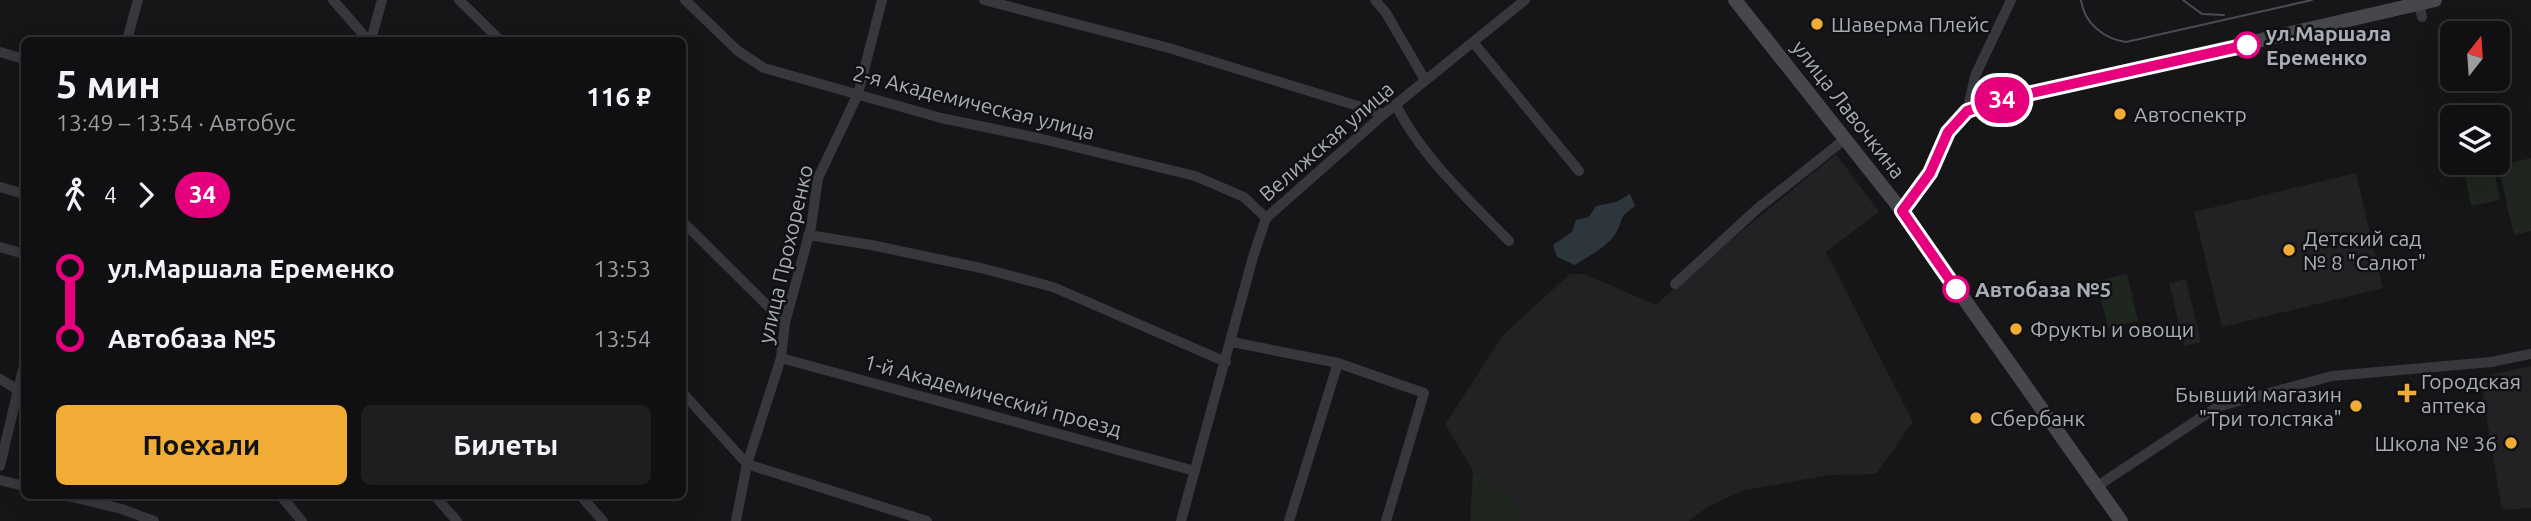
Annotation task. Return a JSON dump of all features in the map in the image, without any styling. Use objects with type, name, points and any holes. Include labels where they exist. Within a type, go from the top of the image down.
[{"type":"main road","name":"улица Лавочкина","points":[[1735,0],[1902,211],[2121,521]]},
{"type":"main road","points":[[1902,211],[1930,173],[1948,132],[1967,111],[1996,101],[2421,10],[2435,0]]},
{"type":"street","points":[[128,37],[138,0]]},
{"type":"street","points":[[333,0],[367,37]]},
{"type":"street","points":[[371,37],[382,0]]},
{"type":"street","points":[[460,0],[497,37]]},
{"type":"street","name":"2-я Академическая улица","points":[[685,0],[738,51],[764,68],[940,118],[1038,138],[1195,176],[1244,197],[1266,218]]},
{"type":"street","name":"улица Прохоренко","points":[[736,521],[747,464],[781,358],[785,323],[811,227],[818,178],[858,94],[882,0]]},
{"type":"street","points":[[984,0],[1169,48],[1384,114]]},
{"type":"street","points":[[1375,0],[1386,13],[1425,80]]},
{"type":"street","name":"Велижская улица","points":[[1181,521],[1266,218],[1384,114],[1525,0]]},
{"type":"street","points":[[1967,111],[1975,76],[2011,0]]},
{"type":"street","points":[[1473,42],[1579,171]]},
{"type":"street","points":[[0,52],[21,57]]},
{"type":"street","points":[[1396,105],[1404,120],[1450,179],[1509,241]]},
{"type":"street","points":[[1675,284],[1757,209],[1845,139]]},
{"type":"street","points":[[0,187],[21,193]]},
{"type":"street","points":[[686,225],[785,323]]},
{"type":"street","points":[[808,235],[981,268],[1053,287],[1226,362]]},
{"type":"street","points":[[0,247],[21,253]]},
{"type":"street","points":[[1232,342],[1338,363],[1424,393],[1386,521]]},
{"type":"street","points":[[2096,486],[2217,407],[2332,376],[2491,362],[2531,354]]},
{"type":"street","name":"1-й Академический проезд","points":[[781,358],[1195,471]]},
{"type":"street","points":[[1289,521],[1338,363]]},
{"type":"street","points":[[0,466],[21,378]]},
{"type":"street","points":[[0,379],[18,390]]},
{"type":"street","points":[[686,396],[747,464],[927,521]]},
{"type":"street","points":[[0,480],[21,485]]},
{"type":"street","points":[[81,499],[122,509],[154,521]]},
{"type":"street","points":[[283,499],[302,521]]},
{"type":"street","points":[[438,499],[457,521]]},
{"type":"street","points":[[584,499],[603,521]]},
{"type":"shaded area","points":[[1836,154],[1879,212],[1826,252],[1913,422],[1876,474],[1829,475],[1741,491],[1708,507],[1689,521],[1522,521],[1512,498],[1473,471],[1445,424],[1504,334],[1570,274],[1585,274],[1656,305],[1698,267]]},
{"type":"shaded area","points":[[2531,158],[2531,231],[2514,235],[2500,175],[2510,175],[2510,163]]},
{"type":"shaded area","name":"Детский сад № 8 \"Салют\"","points":[[2356,173],[2383,288],[2222,327],[2194,212]]},
{"type":"shaded area","points":[[2465,175],[2495,175],[2500,200],[2471,206]]},
{"type":"shaded area","points":[[1630,194],[1635,206],[1623,216],[1616,233],[1608,243],[1575,265],[1557,257],[1553,245],[1572,232],[1576,220],[1589,217],[1596,206],[1616,202]]},
{"type":"shaded area","points":[[2127,274],[2138,321],[2108,328],[2097,281]]},
{"type":"shaded area","points":[[2186,279],[2201,342],[2184,346],[2169,283]]},
{"type":"shaded area","name":"Школа № 36","points":[[2531,366],[2531,508],[2502,510],[2480,377]]},
{"type":"shaded area","points":[[1473,471],[1512,498],[1522,521],[1470,521]]},
{"type":"tram line","points":[[2081,0],[2086,16],[2096,28],[2110,37],[2126,42],[2312,0]]},
{"type":"tram line","points":[[2183,0],[2202,14],[2224,15]]},
{"type":"bus line","name":"34","points":[[1956,289],[1902,211],[1930,173],[1948,132],[1967,111],[1996,101],[2247,45]]},
{"type":"place","name":"Шаверма Плейс","points":[[1817,24]]},
{"type":"place","name":"ул.Маршала Еременко","points":[[2247,45]]},
{"type":"place","name":"Автоспектр","points":[[2120,114]]},
{"type":"place","name":"Детский сад № 8 \"Салют\"","points":[[2289,250]]},
{"type":"place","name":"Автобаза №5","points":[[1956,289]]},
{"type":"place","name":"Фрукты и овощи","points":[[2016,329]]},
{"type":"place","name":"Городская аптека","points":[[2407,393]]},
{"type":"place","name":"Бывший магазин \"Три толстяка\"","points":[[2356,406]]},
{"type":"place","name":"Сбербанк","points":[[1976,418]]},
{"type":"place","name":"Школа № 36","points":[[2511,443]]}]
